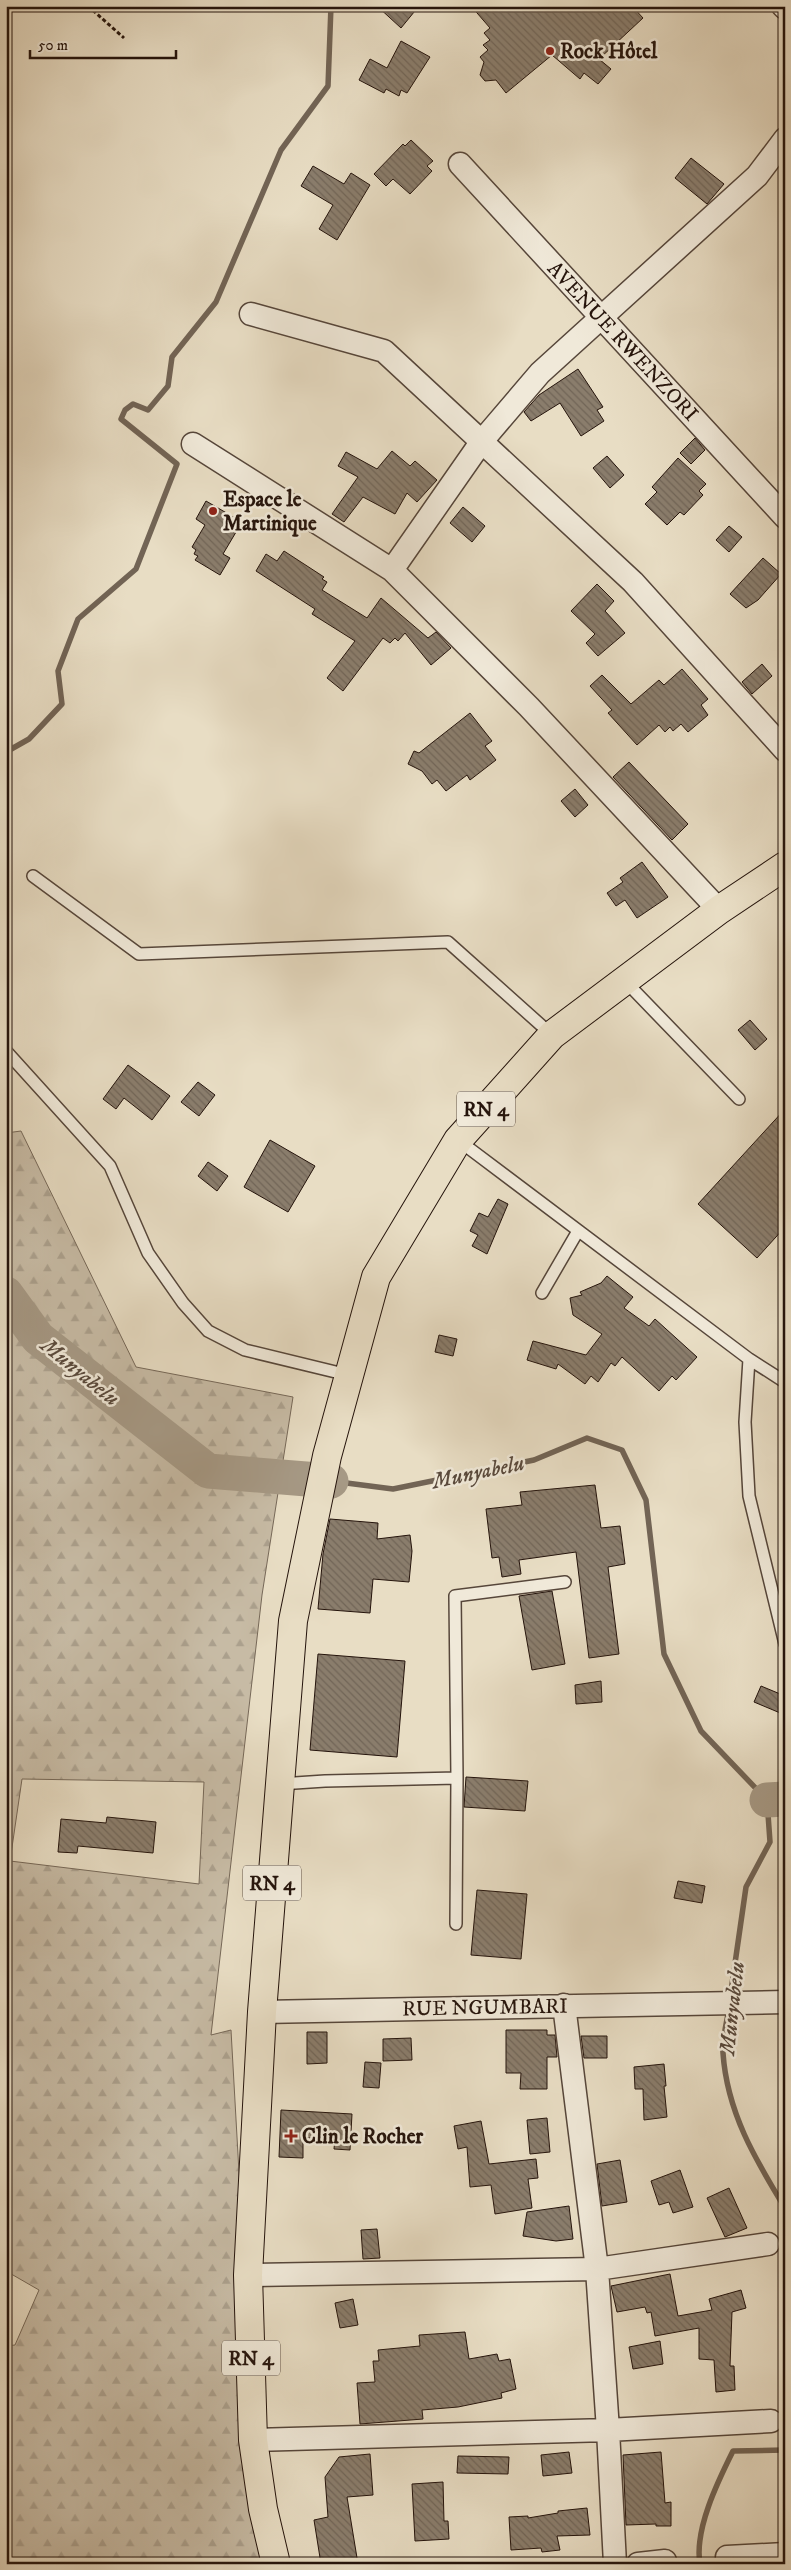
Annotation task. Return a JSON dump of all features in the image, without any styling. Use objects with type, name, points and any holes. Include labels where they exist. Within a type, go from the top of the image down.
[{"type":"highway","name":"RN 4","points":[[276,2564],[263,2509],[253,2440],[248,2276],[262,2012],[293,1621],[327,1456],[376,1277],[458,1140],[552,1035],[624,979],[785,866]]},
{"type":"street","points":[[392,570],[482,441],[540,374],[757,176],[785,139]]},
{"type":"street","name":"AVENUE RWENZORI","points":[[460,164],[785,517]]},
{"type":"street","points":[[251,314],[384,351],[633,582],[785,750]]},
{"type":"street","points":[[193,444],[392,570],[529,707],[720,910]]},
{"type":"street","name":"RUE NGUMBARI","points":[[262,2012],[785,2002]]},
{"type":"street","points":[[564,2005],[597,2269],[615,2564]]},
{"type":"street","points":[[248,2276],[597,2269],[768,2244]]},
{"type":"street","points":[[253,2440],[608,2430],[771,2421]]},
{"type":"street","points":[[727,2557],[785,2554]]},
{"type":"street","points":[[638,2564],[665,2561]]},
{"type":"lane","points":[[33,876],[139,954],[448,942],[552,1035]]},
{"type":"lane","points":[[624,979],[740,1099]]},
{"type":"lane","points":[[6,1051],[110,1166],[148,1253],[183,1303],[208,1331],[245,1350],[348,1375]]},
{"type":"lane","points":[[458,1140],[749,1359],[785,1382]]},
{"type":"lane","points":[[542,1293],[578,1231]]},
{"type":"lane","points":[[749,1359],[745,1422],[749,1496],[785,1644]]},
{"type":"lane","points":[[456,1924],[455,1596],[565,1582]]},
{"type":"lane","points":[[280,1784],[456,1778]]},
{"type":"path","points":[[88,6],[124,38]]},
{"type":"green space","points":[[21,1131],[136,1367],[293,1397],[262,1595],[211,2035],[231,2030],[261,2564],[6,2564],[6,2346],[15,2345],[39,2290],[6,2271],[6,1133]],"holes":[[[22,1779],[204,1782],[199,1884],[10,1861]]]},
{"type":"building","points":[[377,6],[419,6],[401,28]]},
{"type":"building","points":[[471,6],[632,6],[643,18],[599,59],[611,69],[598,84],[584,73],[580,79],[552,55],[506,93],[496,80],[485,81],[480,75],[484,62],[480,57],[488,50],[483,45],[490,40],[484,33],[490,28]]},
{"type":"building","points":[[401,41],[430,57],[407,93],[401,90],[399,96],[386,89],[384,93],[359,80],[370,59],[387,68]]},
{"type":"building","points":[[411,140],[433,161],[427,166],[432,171],[410,194],[393,179],[386,186],[374,174],[403,144],[405,146]]},
{"type":"building","points":[[691,158],[724,184],[707,204],[675,178]]},
{"type":"building","points":[[313,166],[344,184],[351,173],[370,185],[337,240],[319,229],[333,205],[301,186]]},
{"type":"building","points":[[578,369],[603,407],[597,410],[604,421],[581,436],[560,403],[531,421],[524,412],[539,395]]},
{"type":"building","points":[[695,438],[705,450],[691,464],[680,453]]},
{"type":"building","points":[[392,451],[410,466],[415,461],[437,480],[417,502],[407,493],[395,514],[363,497],[344,522],[332,514],[358,477],[338,466],[346,452],[377,469]]},
{"type":"building","points":[[607,456],[624,475],[610,488],[593,468]]},
{"type":"building","points":[[678,458],[706,484],[699,491],[703,495],[684,515],[680,512],[667,525],[645,504],[657,492],[652,487]]},
{"type":"building","points":[[206,501],[242,522],[223,554],[230,558],[220,575],[195,560],[198,556],[194,554],[196,550],[192,547],[205,525],[196,519]]},
{"type":"building","points":[[463,507],[485,526],[472,542],[450,523]]},
{"type":"building","points":[[729,526],[742,537],[729,552],[716,540]]},
{"type":"building","points":[[284,551],[324,577],[322,579],[327,582],[322,590],[367,618],[381,598],[428,638],[436,632],[451,648],[431,665],[405,633],[398,641],[395,638],[390,643],[383,638],[343,691],[327,678],[355,641],[312,614],[315,609],[256,571],[266,554],[277,561]]},
{"type":"building","points":[[763,558],[781,574],[758,600],[746,608],[730,594]]},
{"type":"building","points":[[597,584],[614,601],[605,611],[625,633],[598,656],[586,643],[595,634],[571,611]]},
{"type":"building","points":[[762,664],[772,676],[752,694],[742,682]]},
{"type":"building","points":[[682,669],[708,699],[701,705],[708,715],[688,732],[681,724],[673,731],[670,727],[665,732],[659,725],[637,745],[608,713],[612,710],[590,686],[602,675],[631,704],[659,680],[664,685]]},
{"type":"building","points":[[470,713],[492,741],[485,746],[496,760],[470,780],[467,775],[446,791],[437,780],[432,784],[422,771],[408,764],[414,751],[419,753]]},
{"type":"building","points":[[629,762],[688,824],[672,840],[613,777]]},
{"type":"building","points":[[575,789],[588,805],[575,817],[561,801]]},
{"type":"building","points":[[642,862],[668,897],[637,918],[625,900],[616,906],[607,893],[623,882],[620,878]]},
{"type":"building","points":[[750,1020],[767,1039],[755,1050],[738,1030]]},
{"type":"building","points":[[128,1065],[170,1096],[152,1120],[124,1098],[116,1109],[103,1099]]},
{"type":"building","points":[[198,1082],[215,1095],[199,1116],[181,1102]]},
{"type":"building","points":[[785,1109],[785,1227],[757,1258],[698,1204]]},
{"type":"building","points":[[270,1140],[315,1166],[288,1212],[244,1187]]},
{"type":"building","points":[[208,1162],[228,1176],[217,1191],[198,1176]]},
{"type":"building","points":[[498,1199],[508,1204],[487,1254],[472,1246],[478,1235],[470,1231],[479,1213],[488,1217]]},
{"type":"building","points":[[607,1276],[633,1297],[624,1308],[649,1326],[655,1319],[697,1357],[676,1380],[672,1376],[659,1391],[622,1357],[615,1366],[611,1363],[598,1382],[591,1376],[585,1384],[558,1364],[556,1369],[527,1360],[533,1341],[586,1355],[602,1334],[573,1315],[570,1298],[582,1295],[580,1292],[601,1283]]},
{"type":"building","points":[[439,1335],[457,1339],[453,1356],[435,1352]]},
{"type":"building","points":[[595,1485],[601,1528],[620,1526],[625,1564],[608,1567],[619,1654],[589,1658],[576,1552],[519,1560],[521,1574],[502,1577],[499,1557],[492,1558],[486,1509],[522,1505],[520,1492]]},
{"type":"building","points":[[330,1519],[378,1523],[377,1539],[410,1535],[412,1551],[409,1582],[373,1579],[370,1613],[318,1609],[323,1554]]},
{"type":"building","points":[[552,1591],[565,1664],[532,1670],[519,1596]]},
{"type":"building","points":[[318,1654],[405,1661],[397,1757],[310,1750]]},
{"type":"building","points":[[601,1681],[602,1702],[576,1704],[575,1685]]},
{"type":"building","points":[[761,1686],[785,1696],[785,1715],[754,1702]]},
{"type":"building","points":[[466,1777],[528,1781],[525,1811],[464,1807]]},
{"type":"building","points":[[107,1817],[156,1822],[153,1853],[78,1846],[77,1853],[58,1852],[61,1819],[106,1823]]},
{"type":"building","points":[[678,1881],[705,1886],[702,1903],[674,1898]]},
{"type":"building","points":[[477,1890],[527,1894],[521,1959],[471,1955]]},
{"type":"building","points":[[506,2030],[547,2030],[547,2035],[555,2035],[557,2057],[547,2057],[547,2089],[520,2089],[521,2073],[506,2073]]},
{"type":"building","points":[[307,2032],[327,2032],[327,2063],[307,2064]]},
{"type":"building","points":[[581,2036],[607,2036],[607,2058],[584,2058]]},
{"type":"building","points":[[411,2038],[412,2060],[383,2061],[383,2039]]},
{"type":"building","points":[[365,2062],[381,2063],[379,2088],[363,2087]]},
{"type":"building","points":[[664,2064],[667,2117],[644,2120],[643,2089],[635,2089],[634,2067]]},
{"type":"building","points":[[281,2110],[352,2114],[350,2150],[334,2149],[335,2138],[303,2138],[303,2158],[279,2157]]},
{"type":"building","points":[[547,2118],[550,2152],[530,2154],[527,2120]]},
{"type":"building","points":[[481,2121],[489,2164],[536,2159],[538,2178],[528,2179],[532,2208],[495,2214],[491,2185],[470,2187],[467,2147],[458,2149],[454,2126]]},
{"type":"building","points":[[620,2160],[627,2202],[602,2206],[597,2164]]},
{"type":"building","points":[[680,2170],[693,2207],[673,2213],[669,2202],[659,2205],[651,2181]]},
{"type":"building","points":[[729,2188],[747,2228],[725,2237],[707,2198]]},
{"type":"building","points":[[569,2206],[573,2239],[556,2241],[523,2236],[527,2212]]},
{"type":"building","points":[[377,2229],[380,2258],[363,2259],[361,2230]]},
{"type":"building","points":[[670,2274],[678,2316],[712,2310],[709,2299],[741,2290],[746,2308],[732,2312],[730,2366],[734,2366],[735,2390],[716,2392],[714,2360],[699,2359],[699,2328],[655,2336],[651,2312],[647,2313],[645,2307],[617,2312],[611,2286]]},
{"type":"building","points":[[353,2299],[358,2325],[340,2328],[335,2303]]},
{"type":"building","points":[[465,2332],[469,2359],[497,2354],[499,2361],[510,2359],[516,2389],[501,2393],[502,2398],[458,2407],[422,2410],[423,2419],[360,2424],[357,2383],[375,2382],[373,2361],[379,2361],[378,2350],[420,2346],[419,2335]]},
{"type":"building","points":[[660,2341],[663,2364],[633,2369],[629,2347]]},
{"type":"building","points":[[569,2452],[572,2473],[543,2476],[541,2455]]},
{"type":"building","points":[[661,2452],[665,2503],[671,2502],[671,2526],[656,2526],[656,2524],[626,2525],[623,2455]]},
{"type":"building","points":[[370,2454],[373,2495],[347,2497],[358,2564],[321,2564],[314,2520],[328,2517],[325,2477],[339,2457]]},
{"type":"building","points":[[458,2456],[509,2457],[508,2474],[457,2473]]},
{"type":"building","points":[[443,2482],[444,2521],[448,2521],[449,2539],[415,2541],[412,2484]]},
{"type":"building","points":[[587,2508],[590,2535],[557,2536],[560,2550],[542,2552],[541,2548],[511,2550],[509,2517],[528,2516],[528,2518],[558,2513],[558,2511]]},
{"type":"waterway","points":[[6,752],[29,739],[62,704],[58,671],[78,619],[136,569],[177,464],[121,419],[125,410],[133,404],[148,410],[168,386],[172,357],[216,302],[281,150],[328,86],[331,6]]},
{"type":"waterway","name":"Munyabelu","points":[[6,1294],[38,1338],[208,1471],[331,1481]]},
{"type":"waterway","name":"Munyabelu","points":[[331,1481],[393,1489],[534,1460],[587,1438],[622,1450],[646,1500],[664,1654],[701,1731],[767,1800],[770,1842],[746,1887],[730,1998]]},
{"type":"waterway","name":"Munyabelu","points":[[767,1800],[785,1799]]},
{"type":"waterway","name":"Munyabelu","points":[[729,2008],[723,2053],[730,2095],[736,2115],[753,2153],[785,2208]]},
{"type":"waterway","name":"Munyabelu","points":[[700,2564],[699,2551],[704,2521],[714,2491],[733,2451],[785,2450]]},
{"type":"place","name":"Rock Hôtel","points":[[550,51]]},
{"type":"place","name":"Espace le Martinique","points":[[213,511]]},
{"type":"place","name":"Clin le Rocher","points":[[291,2136]]}]
